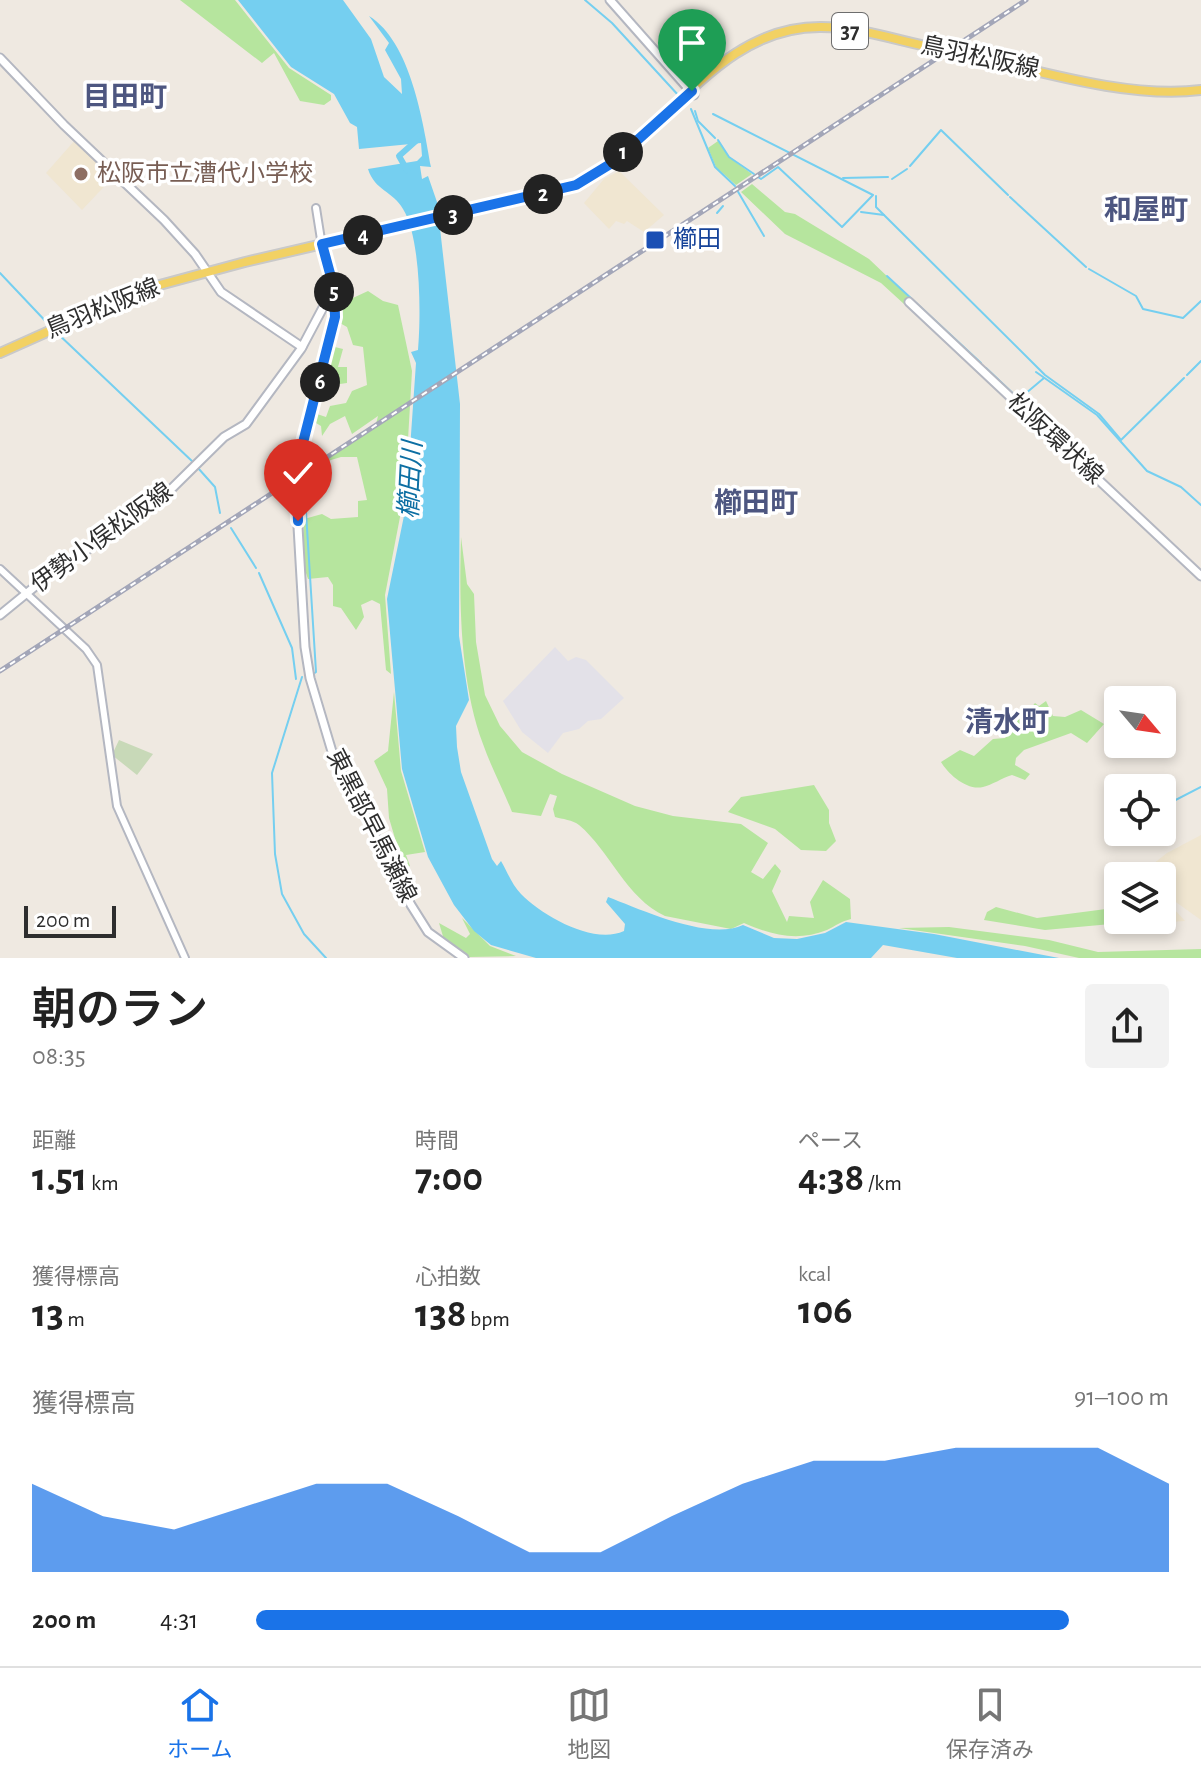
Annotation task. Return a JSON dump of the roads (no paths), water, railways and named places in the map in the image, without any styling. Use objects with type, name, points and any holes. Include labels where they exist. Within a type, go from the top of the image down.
[{"type":"main road","points":[[613,1],[693,93]]},
{"type":"main road","name":"鳥羽松阪線","points":[[0,353],[132,293],[208,272],[580,189],[616,166],[693,93],[760,39],[786,30],[826,27],[1130,88],[1168,92],[1201,90]]},
{"type":"main road","points":[[0,58],[61,123],[152,207],[228,298],[302,347]]},
{"type":"main road","name":"東黒部早馬瀬線","points":[[325,246],[334,293],[334,325],[295,475],[305,647],[310,678],[333,755],[411,905],[432,937],[464,958]]},
{"type":"main road","name":"伊勢小俣松阪線","points":[[0,615],[26,593],[163,499],[221,440],[248,422],[302,347],[327,300],[327,266]]},
{"type":"main road","name":"松阪環状線","points":[[909,302],[1201,576]]},
{"type":"street","points":[[316,208],[325,246]]},
{"type":"street","points":[[0,569],[86,649],[97,665],[117,806],[185,958]]},
{"type":"water","points":[[238,0],[343,0],[371,39],[384,77],[402,94],[401,79],[385,50],[389,43],[369,16],[395,44],[413,84],[431,167],[420,166],[422,179],[428,176],[437,202],[460,404],[459,636],[469,700],[456,726],[457,747],[461,772],[497,866],[501,861],[518,890],[542,911],[569,926],[598,934],[624,931],[625,924],[606,902],[608,897],[694,927],[729,929],[743,925],[774,938],[797,939],[825,933],[846,922],[934,934],[1059,958],[957,958],[883,945],[871,958],[536,958],[491,945],[474,931],[454,905],[428,857],[402,769],[387,599],[406,506],[416,363],[411,352],[418,350],[419,298],[409,222],[399,203],[375,182],[368,169],[417,161],[422,156],[421,143],[359,149],[357,127],[350,123],[334,94],[291,67]]},
{"type":"waterway","points":[[585,0],[612,23],[679,96]]},
{"type":"waterway","points":[[691,109],[715,167],[735,186]]},
{"type":"waterway","points":[[695,111],[698,121],[715,138]]},
{"type":"waterway","points":[[713,114],[873,195],[842,227],[778,167],[761,179],[758,177]]},
{"type":"waterway","points":[[910,166],[941,130],[1008,195]]},
{"type":"waterway","name":"櫛田川","points":[[407,170],[399,156],[417,140]]},
{"type":"waterway","points":[[718,140],[729,157],[754,174]]},
{"type":"waterway","points":[[892,179],[907,169]]},
{"type":"waterway","points":[[843,178],[888,177]]},
{"type":"waterway","points":[[737,190],[764,236]]},
{"type":"waterway","points":[[876,196],[876,207],[884,215]]},
{"type":"waterway","points":[[1010,197],[1086,267]]},
{"type":"waterway","points":[[717,213],[723,206]]},
{"type":"waterway","points":[[861,212],[884,215],[1045,375],[1099,414],[1121,440],[1184,378]]},
{"type":"waterway","points":[[1089,269],[1136,296],[1143,309],[1183,318],[1201,301]]},
{"type":"waterway","points":[[0,273],[52,328]]},
{"type":"waterway","points":[[887,276],[981,363]]},
{"type":"waterway","points":[[56,332],[194,463]]},
{"type":"waterway","points":[[1187,375],[1201,361]]},
{"type":"waterway","points":[[986,368],[1019,399],[1044,378]]},
{"type":"waterway","points":[[1036,372],[1097,415],[1147,471],[1181,487],[1201,505]]},
{"type":"waterway","points":[[312,675],[316,672],[306,512],[314,445]]},
{"type":"waterway","points":[[198,468],[215,487],[220,513]]},
{"type":"waterway","points":[[231,528],[256,568]]},
{"type":"waterway","points":[[259,573],[292,648],[296,679]]},
{"type":"waterway","points":[[302,677],[272,773],[275,854],[282,894],[304,934],[326,958]]},
{"type":"waterway","points":[[1176,800],[1201,787]]},
{"type":"railway","points":[[0,671],[1026,0]]},
{"type":"place","name":"松阪市立漕代小学校","points":[[81,174]]},
{"type":"place","name":"櫛田","points":[[655,240]]},
{"type":"district","name":"目田町","points":[[125,98]]},
{"type":"district","name":"和屋町","points":[[1146,211]]},
{"type":"district","name":"櫛田町","points":[[756,504]]},
{"type":"district","name":"清水町","points":[[1007,723]]}]
